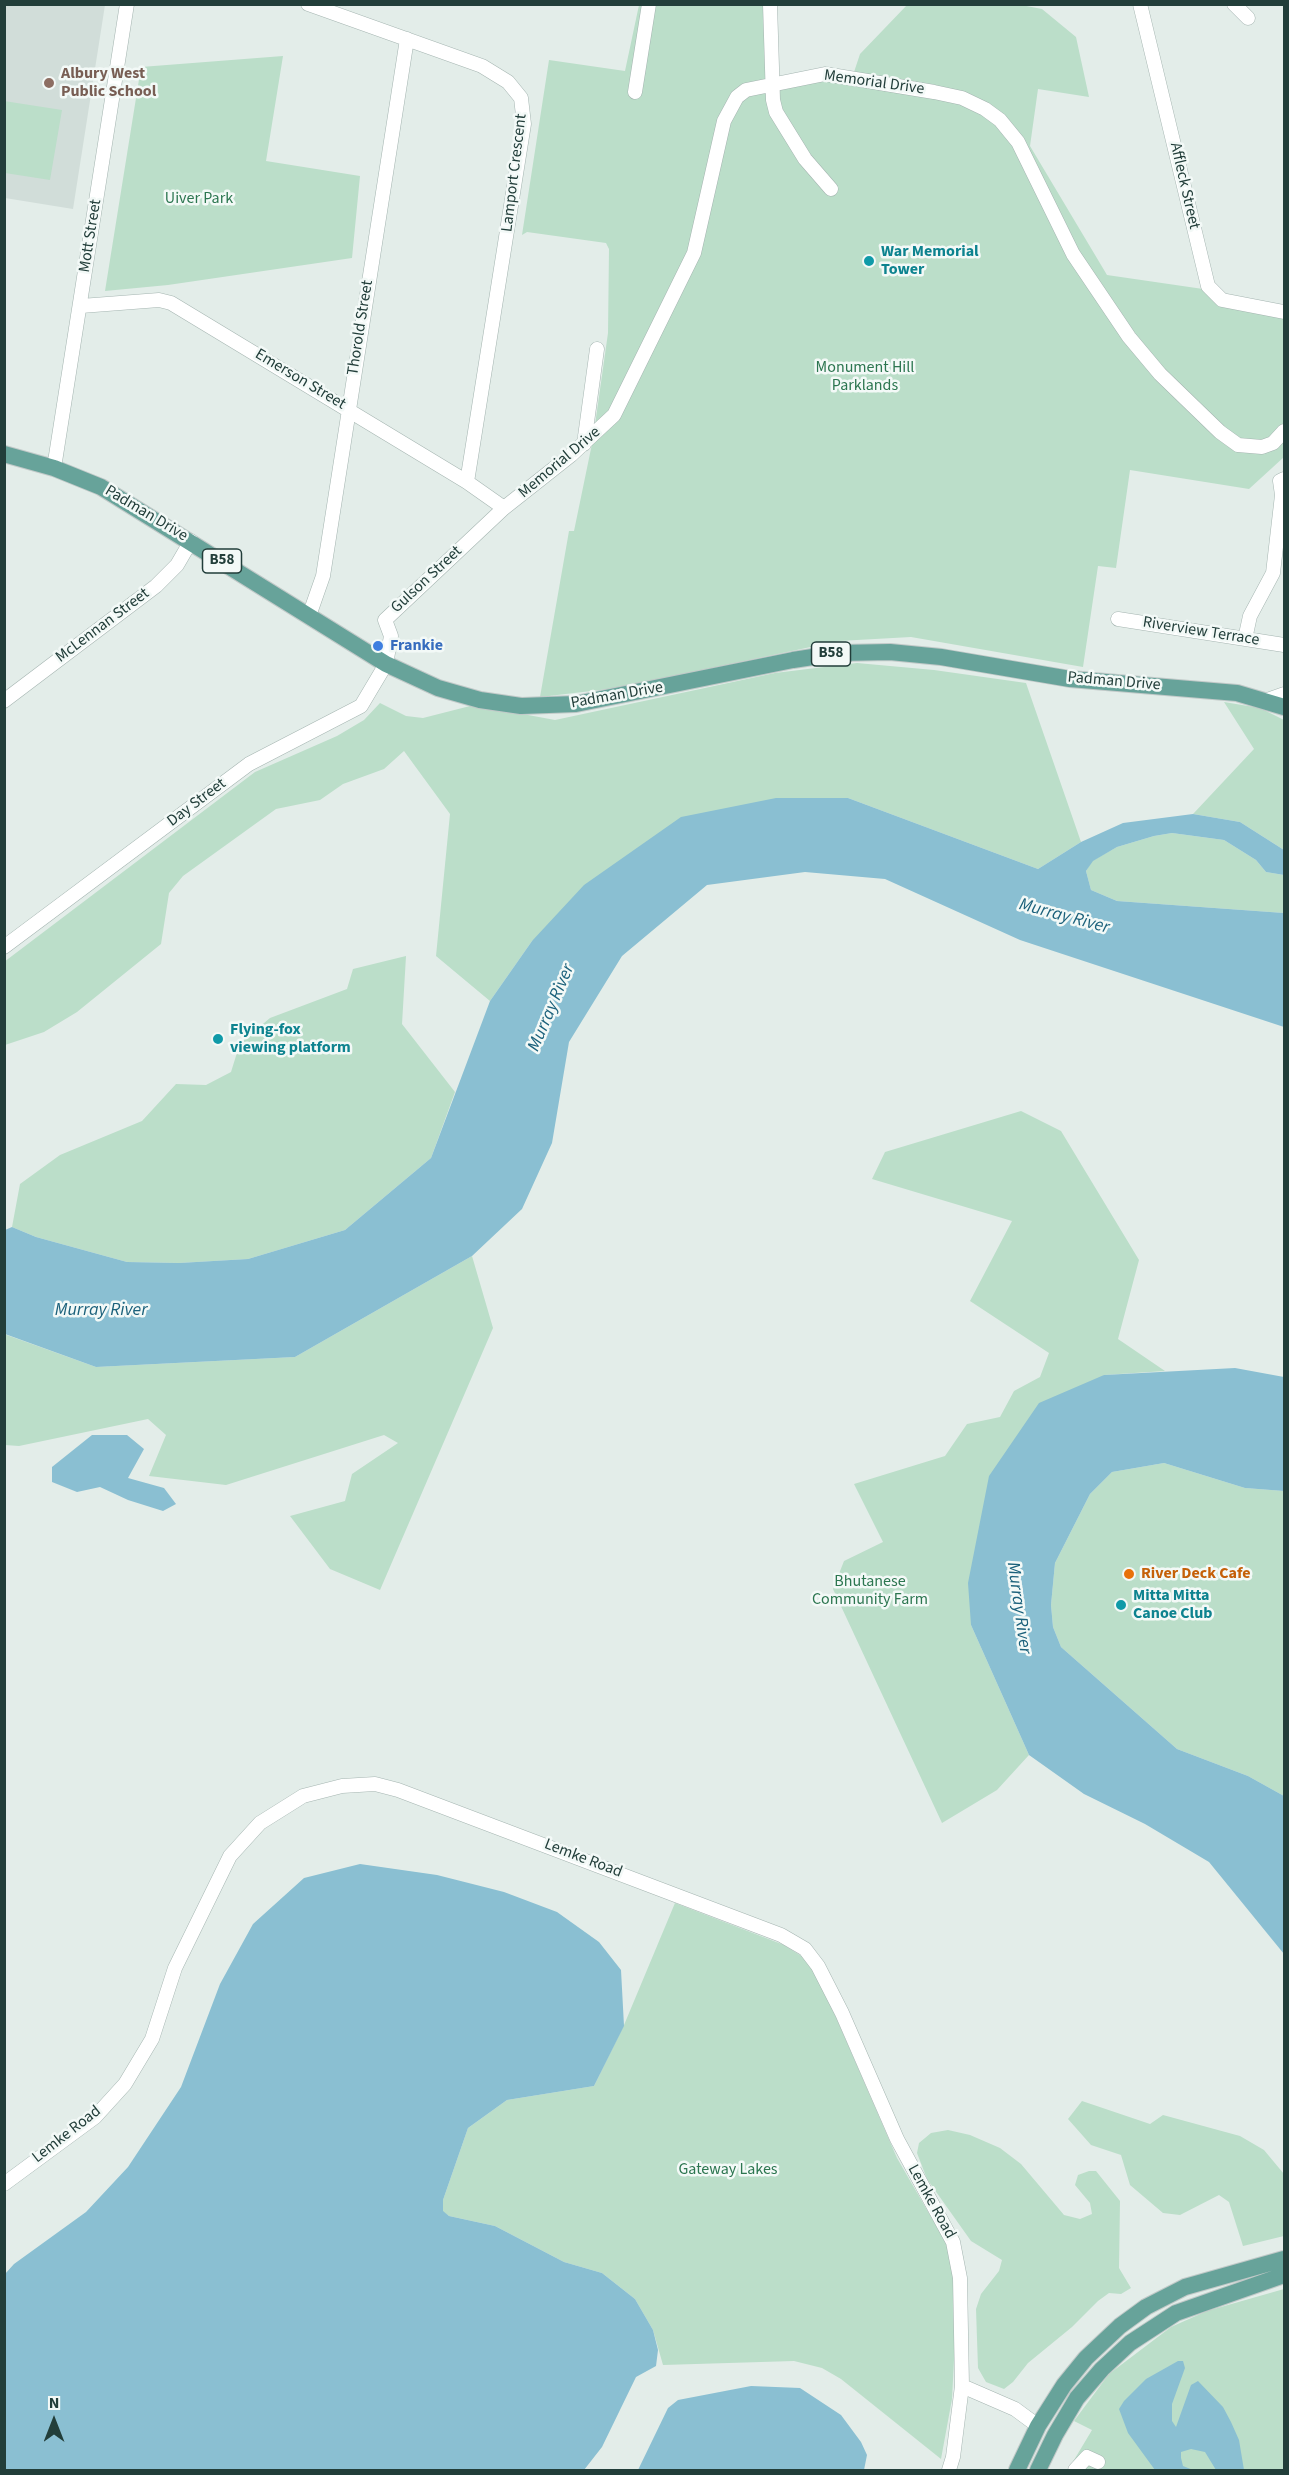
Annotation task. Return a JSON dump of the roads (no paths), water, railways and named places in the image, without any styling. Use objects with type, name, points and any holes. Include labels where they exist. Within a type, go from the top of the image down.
[{"type":"main road","name":"Padman Drive","points":[[4,454],[54,468],[101,487],[386,664],[460,695],[500,703],[530,706],[593,702],[793,660],[864,652],[941,657],[1070,679],[1220,690],[1267,700],[1284,707]]},
{"type":"main road","points":[[1017,2470],[1038,2426],[1064,2385],[1086,2358],[1132,2318],[1185,2287],[1284,2259]]},
{"type":"main road","points":[[1038,2470],[1077,2398],[1102,2369],[1143,2333],[1176,2313],[1201,2302],[1284,2275]]},
{"type":"main road","points":[[1038,2426],[1055,2435]]},
{"type":"street","name":"Mott Street","points":[[54,468],[127,4]]},
{"type":"street","name":"Lamport Crescent","points":[[308,4],[482,66],[498,75],[516,90],[524,106],[524,124],[467,482]]},
{"type":"street","points":[[635,92],[648,4]]},
{"type":"street","points":[[770,4],[776,112],[805,159],[831,189]]},
{"type":"street","name":"Affleck Street","points":[[1140,4],[1208,286],[1222,300],[1284,312]]},
{"type":"street","points":[[1234,4],[1248,18]]},
{"type":"street","name":"Thorold Street","points":[[309,616],[323,576],[406,39]]},
{"type":"street","name":"Memorial Drive","points":[[504,508],[584,444],[614,415],[687,271],[700,233],[720,133],[728,109],[746,90],[809,76],[834,75],[953,96],[985,109],[1000,120],[1018,142],[1073,254],[1129,337],[1160,374],[1220,432],[1238,445],[1262,447],[1273,443],[1284,431]]},
{"type":"street","name":"Emerson Street","points":[[81,306],[159,300],[171,303],[467,482],[504,508]]},
{"type":"street","points":[[584,444],[597,349]]},
{"type":"street","points":[[1245,639],[1250,616],[1273,573],[1282,495],[1280,481],[1284,480]]},
{"type":"street","name":"Gulson Street","points":[[386,664],[392,636],[385,620],[504,508]]},
{"type":"street","name":"McLennan Street","points":[[4,701],[156,586],[177,565],[191,541]]},
{"type":"street","name":"Riverview Terrace","points":[[1118,619],[1284,645]]},
{"type":"street","name":"Day Street","points":[[4,947],[249,764],[361,706],[386,664]]},
{"type":"street","points":[[1267,700],[1284,693]]},
{"type":"street","name":"Lemke Road","points":[[4,2184],[95,2117],[125,2084],[152,2039],[175,1968],[230,1856],[260,1822],[303,1796],[342,1786],[375,1784],[422,1798],[781,1935],[805,1949],[823,1976],[897,2139],[953,2242],[960,2278],[962,2386],[953,2457],[949,2470]]},
{"type":"street","points":[[962,2386],[1014,2409],[1038,2426]]},
{"type":"street","points":[[1075,2470],[1087,2457],[1098,2462]]},
{"type":"water","name":"Murray River","points":[[776,798],[848,798],[1038,869],[1081,842],[1123,823],[1193,814],[1240,822],[1284,850],[1284,875],[1266,872],[1256,860],[1224,840],[1172,833],[1117,847],[1093,861],[1086,871],[1091,890],[1117,901],[1284,913],[1284,1027],[1020,940],[885,879],[805,872],[707,885],[622,956],[569,1042],[552,1143],[522,1209],[472,1256],[295,1357],[96,1367],[5,1334],[5,1230],[12,1227],[36,1237],[127,1262],[179,1263],[248,1259],[345,1230],[431,1158],[490,1001],[532,941],[584,885],[681,817]]},
{"type":"water","name":"Murray River","points":[[1235,1368],[1284,1377],[1284,1491],[1245,1488],[1164,1463],[1112,1472],[1090,1494],[1055,1563],[1051,1605],[1053,1627],[1061,1647],[1177,1749],[1248,1776],[1284,1796],[1284,1954],[1209,1862],[1145,1824],[1084,1794],[1029,1755],[971,1625],[968,1583],[989,1476],[1039,1403],[1104,1375]]},
{"type":"water","points":[[92,1435],[127,1435],[144,1449],[128,1478],[164,1488],[176,1504],[163,1511],[128,1500],[100,1487],[77,1492],[52,1482],[52,1467]]},
{"type":"water","points":[[360,1864],[437,1875],[504,1892],[557,1912],[599,1942],[621,1970],[624,2026],[594,2086],[507,2100],[468,2128],[443,2200],[443,2211],[449,2216],[495,2226],[564,2262],[602,2273],[635,2299],[653,2330],[658,2350],[656,2366],[636,2377],[602,2447],[584,2470],[5,2470],[5,2274],[14,2264],[86,2212],[128,2167],[181,2087],[220,1984],[253,1924],[304,1878]]},
{"type":"water","points":[[1178,2361],[1183,2361],[1185,2368],[1172,2404],[1172,2421],[1176,2427],[1191,2385],[1198,2381],[1223,2407],[1231,2422],[1239,2440],[1244,2470],[1216,2470],[1205,2452],[1191,2449],[1181,2452],[1181,2458],[1183,2466],[1193,2470],[1155,2470],[1128,2433],[1119,2409],[1124,2401],[1146,2379]]},
{"type":"water","points":[[751,2386],[800,2388],[841,2415],[861,2442],[867,2455],[864,2470],[638,2470],[668,2408],[678,2400]]},
{"type":"place","name":"Albury West Public School","points":[[49,83]]},
{"type":"place","name":"War Memorial Tower","points":[[869,261]]},
{"type":"place","name":"Frankie","points":[[378,646]]},
{"type":"place","name":"Flying-fox viewing platform","points":[[218,1039]]},
{"type":"place","name":"River Deck Cafe","points":[[1129,1574]]},
{"type":"place","name":"Mitta Mitta Canoe Club","points":[[1121,1605]]},
{"type":"park label","name":"Uiver Park","points":[[199,199]]},
{"type":"park label","name":"Monument Hill Parklands","points":[[865,377]]},
{"type":"park label","name":"Bhutanese Community Farm","points":[[870,1591]]},
{"type":"park label","name":"Gateway Lakes","points":[[728,2170]]}]
